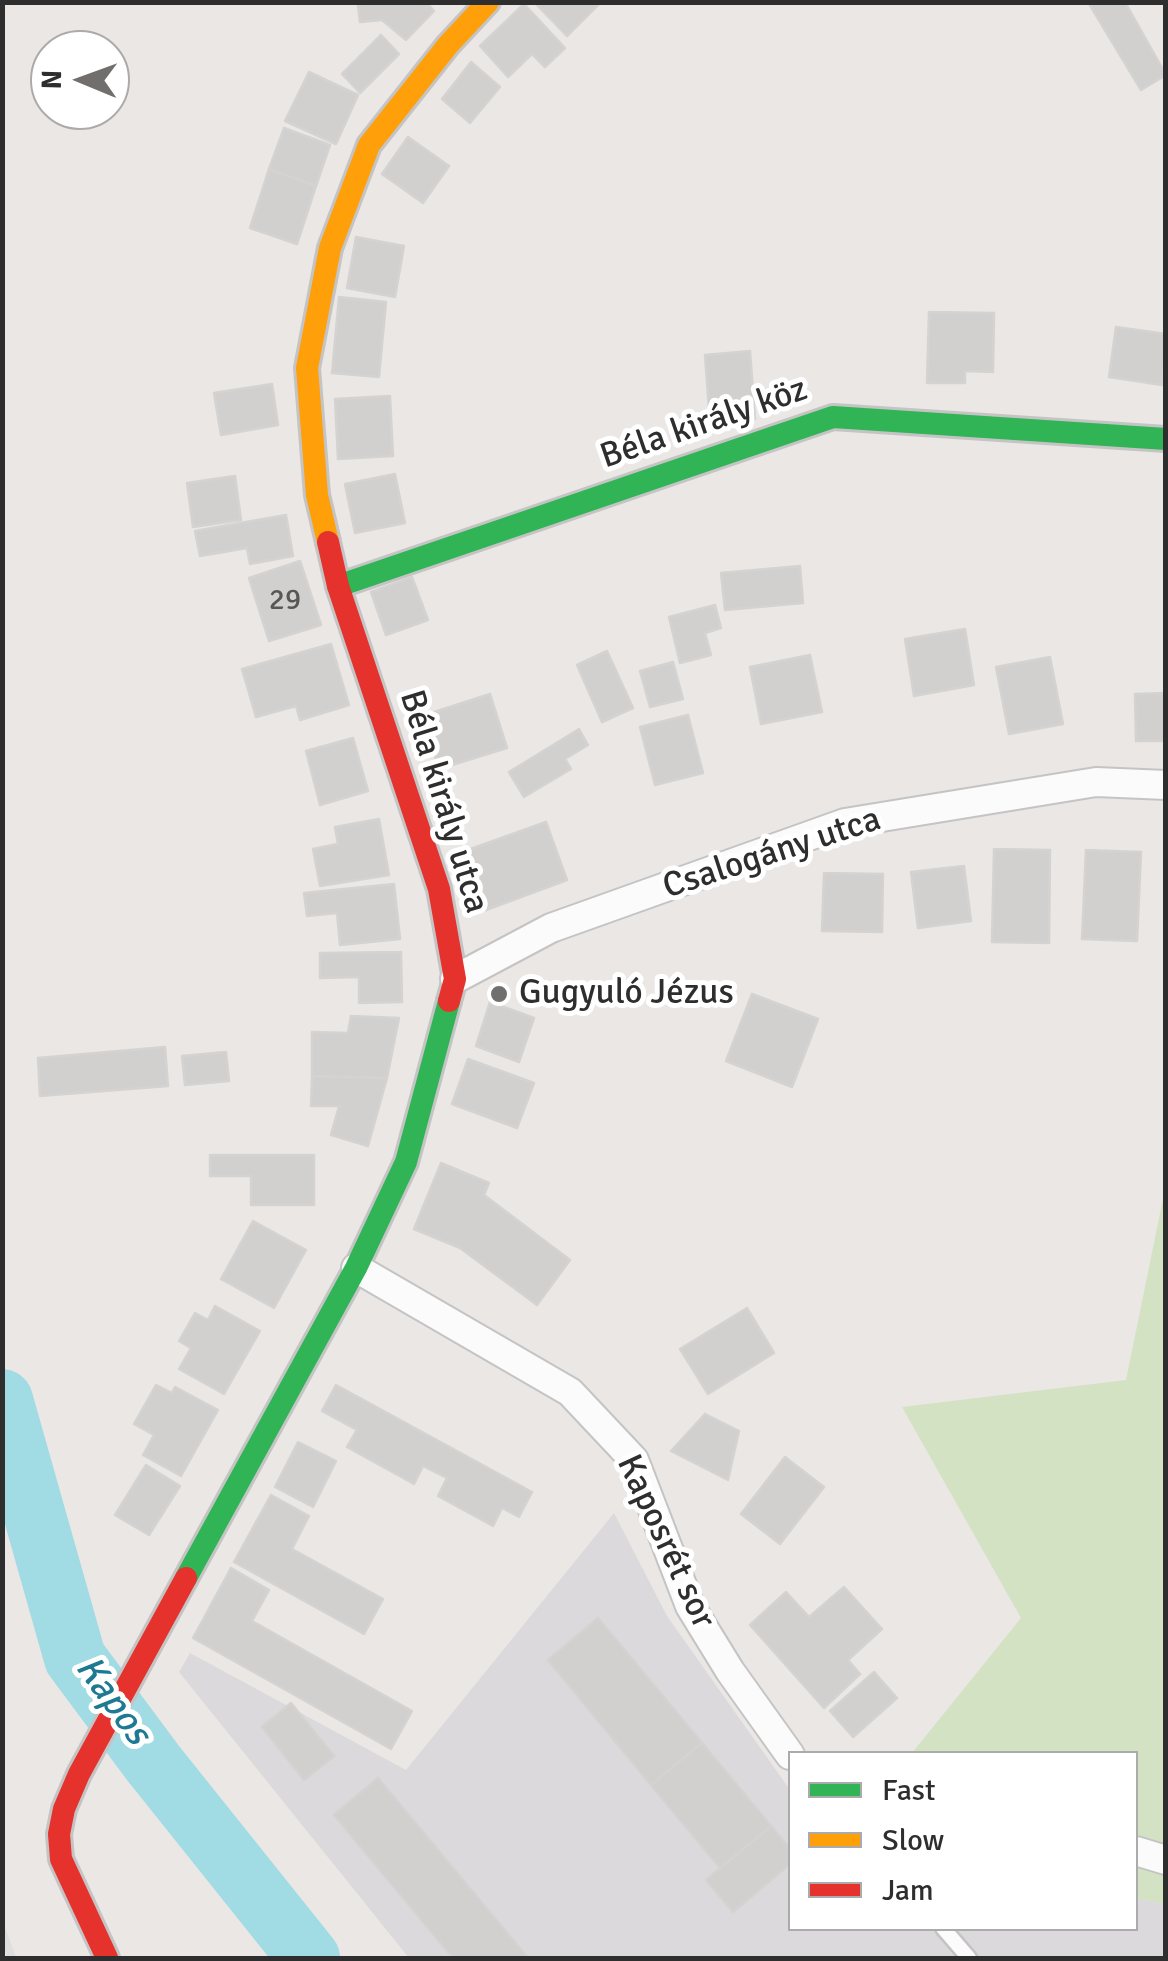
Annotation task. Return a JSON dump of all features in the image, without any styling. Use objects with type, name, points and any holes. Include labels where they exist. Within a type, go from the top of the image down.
[{"type":"street","name":"Béla király utca","points":[[106,1958],[61,1859],[59,1834],[64,1809],[79,1774],[356,1268],[406,1162],[455,979],[439,889],[338,586],[317,495],[307,368],[330,248],[368,145],[488,2]]},
{"type":"street","name":"Béla király köz","points":[[338,586],[834,417],[1166,440]]},
{"type":"street","name":"Csalogány utca","points":[[455,979],[550,928],[844,823],[1096,782],[1166,785]]},
{"type":"street","name":"Kaposrét sor","points":[[356,1268],[570,1392],[634,1460],[690,1606],[788,1752]]},
{"type":"street","points":[[1138,1852],[1166,1860]]},
{"type":"lane","points":[[946,1931],[969,1958]]},
{"type":"shaded area","points":[[614,1513],[667,1616],[788,1787],[788,1931],[1138,1931],[1138,1898],[1165,1904],[1165,1958],[409,1958],[179,1672],[190,1653],[406,1770]]},
{"type":"green space","points":[[1165,1189],[1165,1904],[1138,1898],[1138,1751],[914,1751],[1021,1618],[902,1407],[1126,1380]]},
{"type":"building","points":[[426,2],[434,11],[406,40],[382,20],[360,22],[358,5]]},
{"type":"building","points":[[534,2],[601,2],[567,36]]},
{"type":"building","points":[[1088,2],[1125,2],[1166,75],[1141,90]]},
{"type":"building","points":[[524,4],[565,48],[545,67],[532,54],[508,77],[480,46]]},
{"type":"building","points":[[381,35],[399,54],[360,93],[342,74]]},
{"type":"building","points":[[471,62],[500,87],[470,123],[442,99]]},
{"type":"building","points":[[309,72],[358,95],[336,144],[285,121]]},
{"type":"building","points":[[284,128],[330,145],[316,186],[269,169]]},
{"type":"building","points":[[408,137],[449,166],[423,203],[382,174]]},
{"type":"building","points":[[269,169],[316,186],[297,244],[250,228]]},
{"type":"building","points":[[356,237],[404,246],[395,297],[347,288]]},
{"type":"building","points":[[339,297],[386,302],[379,377],[332,373]]},
{"type":"building","points":[[929,312],[994,313],[993,372],[965,371],[965,383],[927,383]]},
{"type":"building","points":[[1116,327],[1166,334],[1162,385],[1109,377]]},
{"type":"building","points":[[750,351],[755,419],[710,423],[705,355]]},
{"type":"building","points":[[272,384],[278,425],[221,435],[214,393]]},
{"type":"building","points":[[390,396],[393,456],[338,459],[335,399]]},
{"type":"building","points":[[395,474],[405,523],[355,533],[345,484]]},
{"type":"building","points":[[235,476],[241,520],[193,527],[187,483]]},
{"type":"building","points":[[286,515],[293,556],[250,564],[247,548],[200,556],[195,531]]},
{"type":"building","points":[[300,561],[321,625],[269,641],[249,578]]},
{"type":"building","points":[[800,566],[803,603],[725,610],[721,573]]},
{"type":"building","points":[[412,577],[428,620],[386,635],[371,592]]},
{"type":"building","points":[[715,605],[721,628],[705,633],[711,655],[680,663],[669,617]]},
{"type":"building","points":[[965,629],[974,685],[914,696],[905,639]]},
{"type":"building","points":[[331,644],[349,705],[300,720],[296,706],[256,717],[242,669]]},
{"type":"building","points":[[607,651],[633,708],[602,722],[577,665]]},
{"type":"building","points":[[810,655],[822,712],[761,724],[750,667]]},
{"type":"building","points":[[1050,657],[1063,724],[1009,734],[996,667]]},
{"type":"building","points":[[673,662],[683,699],[650,707],[640,671]]},
{"type":"building","points":[[1166,693],[1166,741],[1136,741],[1135,694]]},
{"type":"building","points":[[490,694],[507,748],[439,769],[422,716]]},
{"type":"building","points":[[688,715],[703,773],[655,785],[640,727]]},
{"type":"building","points":[[579,729],[588,745],[565,759],[571,769],[524,797],[509,772]]},
{"type":"building","points":[[353,738],[368,791],[320,805],[306,751]]},
{"type":"building","points":[[379,819],[389,875],[320,886],[313,849],[338,844],[335,827]]},
{"type":"building","points":[[546,822],[567,880],[486,910],[465,851]]},
{"type":"building","points":[[994,849],[1050,850],[1049,943],[992,942]]},
{"type":"building","points":[[1086,850],[1141,852],[1137,941],[1082,939]]},
{"type":"building","points":[[964,866],[971,921],[918,928],[911,872]]},
{"type":"building","points":[[824,873],[883,874],[882,932],[822,931]]},
{"type":"building","points":[[394,884],[400,939],[340,945],[337,913],[307,916],[304,893]]},
{"type":"building","points":[[401,952],[402,1002],[359,1003],[359,977],[320,978],[320,953]]},
{"type":"building","points":[[752,994],[818,1019],[792,1087],[726,1061]]},
{"type":"building","points":[[490,1002],[534,1018],[519,1062],[476,1046]]},
{"type":"building","points":[[351,1016],[399,1018],[387,1078],[312,1076],[312,1032],[348,1033]]},
{"type":"building","points":[[165,1047],[168,1086],[40,1096],[38,1058]]},
{"type":"building","points":[[226,1052],[229,1081],[185,1085],[182,1056]]},
{"type":"building","points":[[468,1059],[534,1083],[517,1128],[452,1104]]},
{"type":"building","points":[[312,1076],[387,1078],[368,1146],[331,1135],[339,1106],[311,1106]]},
{"type":"building","points":[[210,1155],[314,1155],[314,1205],[251,1205],[251,1176],[210,1176]]},
{"type":"building","points":[[441,1163],[489,1183],[484,1195],[570,1260],[537,1305],[460,1248],[414,1229]]},
{"type":"building","points":[[253,1221],[306,1250],[274,1308],[221,1279]]},
{"type":"building","points":[[215,1306],[260,1331],[224,1394],[179,1369],[191,1348],[179,1341],[195,1313],[208,1320]]},
{"type":"building","points":[[747,1308],[774,1353],[708,1394],[680,1349]]},
{"type":"building","points":[[156,1385],[172,1393],[175,1387],[218,1410],[181,1476],[143,1455],[154,1435],[134,1424]]},
{"type":"building","points":[[336,1385],[532,1492],[519,1517],[502,1508],[493,1526],[438,1496],[447,1478],[423,1466],[414,1484],[347,1447],[357,1430],[322,1411]]},
{"type":"building","points":[[705,1414],[739,1431],[728,1480],[671,1451]]},
{"type":"building","points":[[298,1442],[336,1461],[313,1507],[275,1487]]},
{"type":"building","points":[[785,1457],[824,1487],[780,1544],[741,1514]]},
{"type":"building","points":[[146,1465],[180,1486],[149,1535],[115,1515]]},
{"type":"building","points":[[271,1495],[309,1516],[292,1549],[383,1599],[364,1634],[234,1562]]},
{"type":"building","points":[[231,1568],[269,1590],[252,1621],[412,1711],[391,1749],[193,1638]]},
{"type":"building","points":[[844,1587],[882,1629],[848,1660],[860,1674],[824,1708],[750,1625],[786,1592],[809,1617]]},
{"type":"building","points":[[598,1618],[702,1743],[651,1785],[548,1660]]},
{"type":"building","points":[[874,1672],[897,1698],[853,1737],[830,1711]]},
{"type":"building","points":[[291,1703],[334,1756],[304,1780],[262,1727]]},
{"type":"building","points":[[702,1743],[771,1826],[720,1868],[651,1785]]},
{"type":"building","points":[[378,1778],[528,1958],[453,1958],[334,1815]]},
{"type":"building","points":[[771,1826],[788,1847],[788,1866],[733,1912],[706,1880]]},
{"type":"waterway","name":"Kapos","points":[[2,1400],[75,1658],[153,1763],[309,1958]]},
{"type":"railway","points":[[2,1931],[12,1958]]},
{"type":"traffic: fast","points":[[338,586],[833,417],[1166,439]]},
{"type":"traffic: fast","points":[[186,1578],[356,1268],[406,1162],[449,1001]]},
{"type":"traffic: slow","points":[[328,542],[317,495],[307,368],[330,248],[369,145],[448,45],[488,2]]},
{"type":"traffic: jam","points":[[328,542],[338,586],[439,889],[455,979],[449,1001]]},
{"type":"traffic: jam","points":[[107,1958],[61,1859],[59,1834],[64,1809],[79,1774],[186,1578]]},
{"type":"place","name":"Gugyuló Jézus","points":[[499,994]]}]
